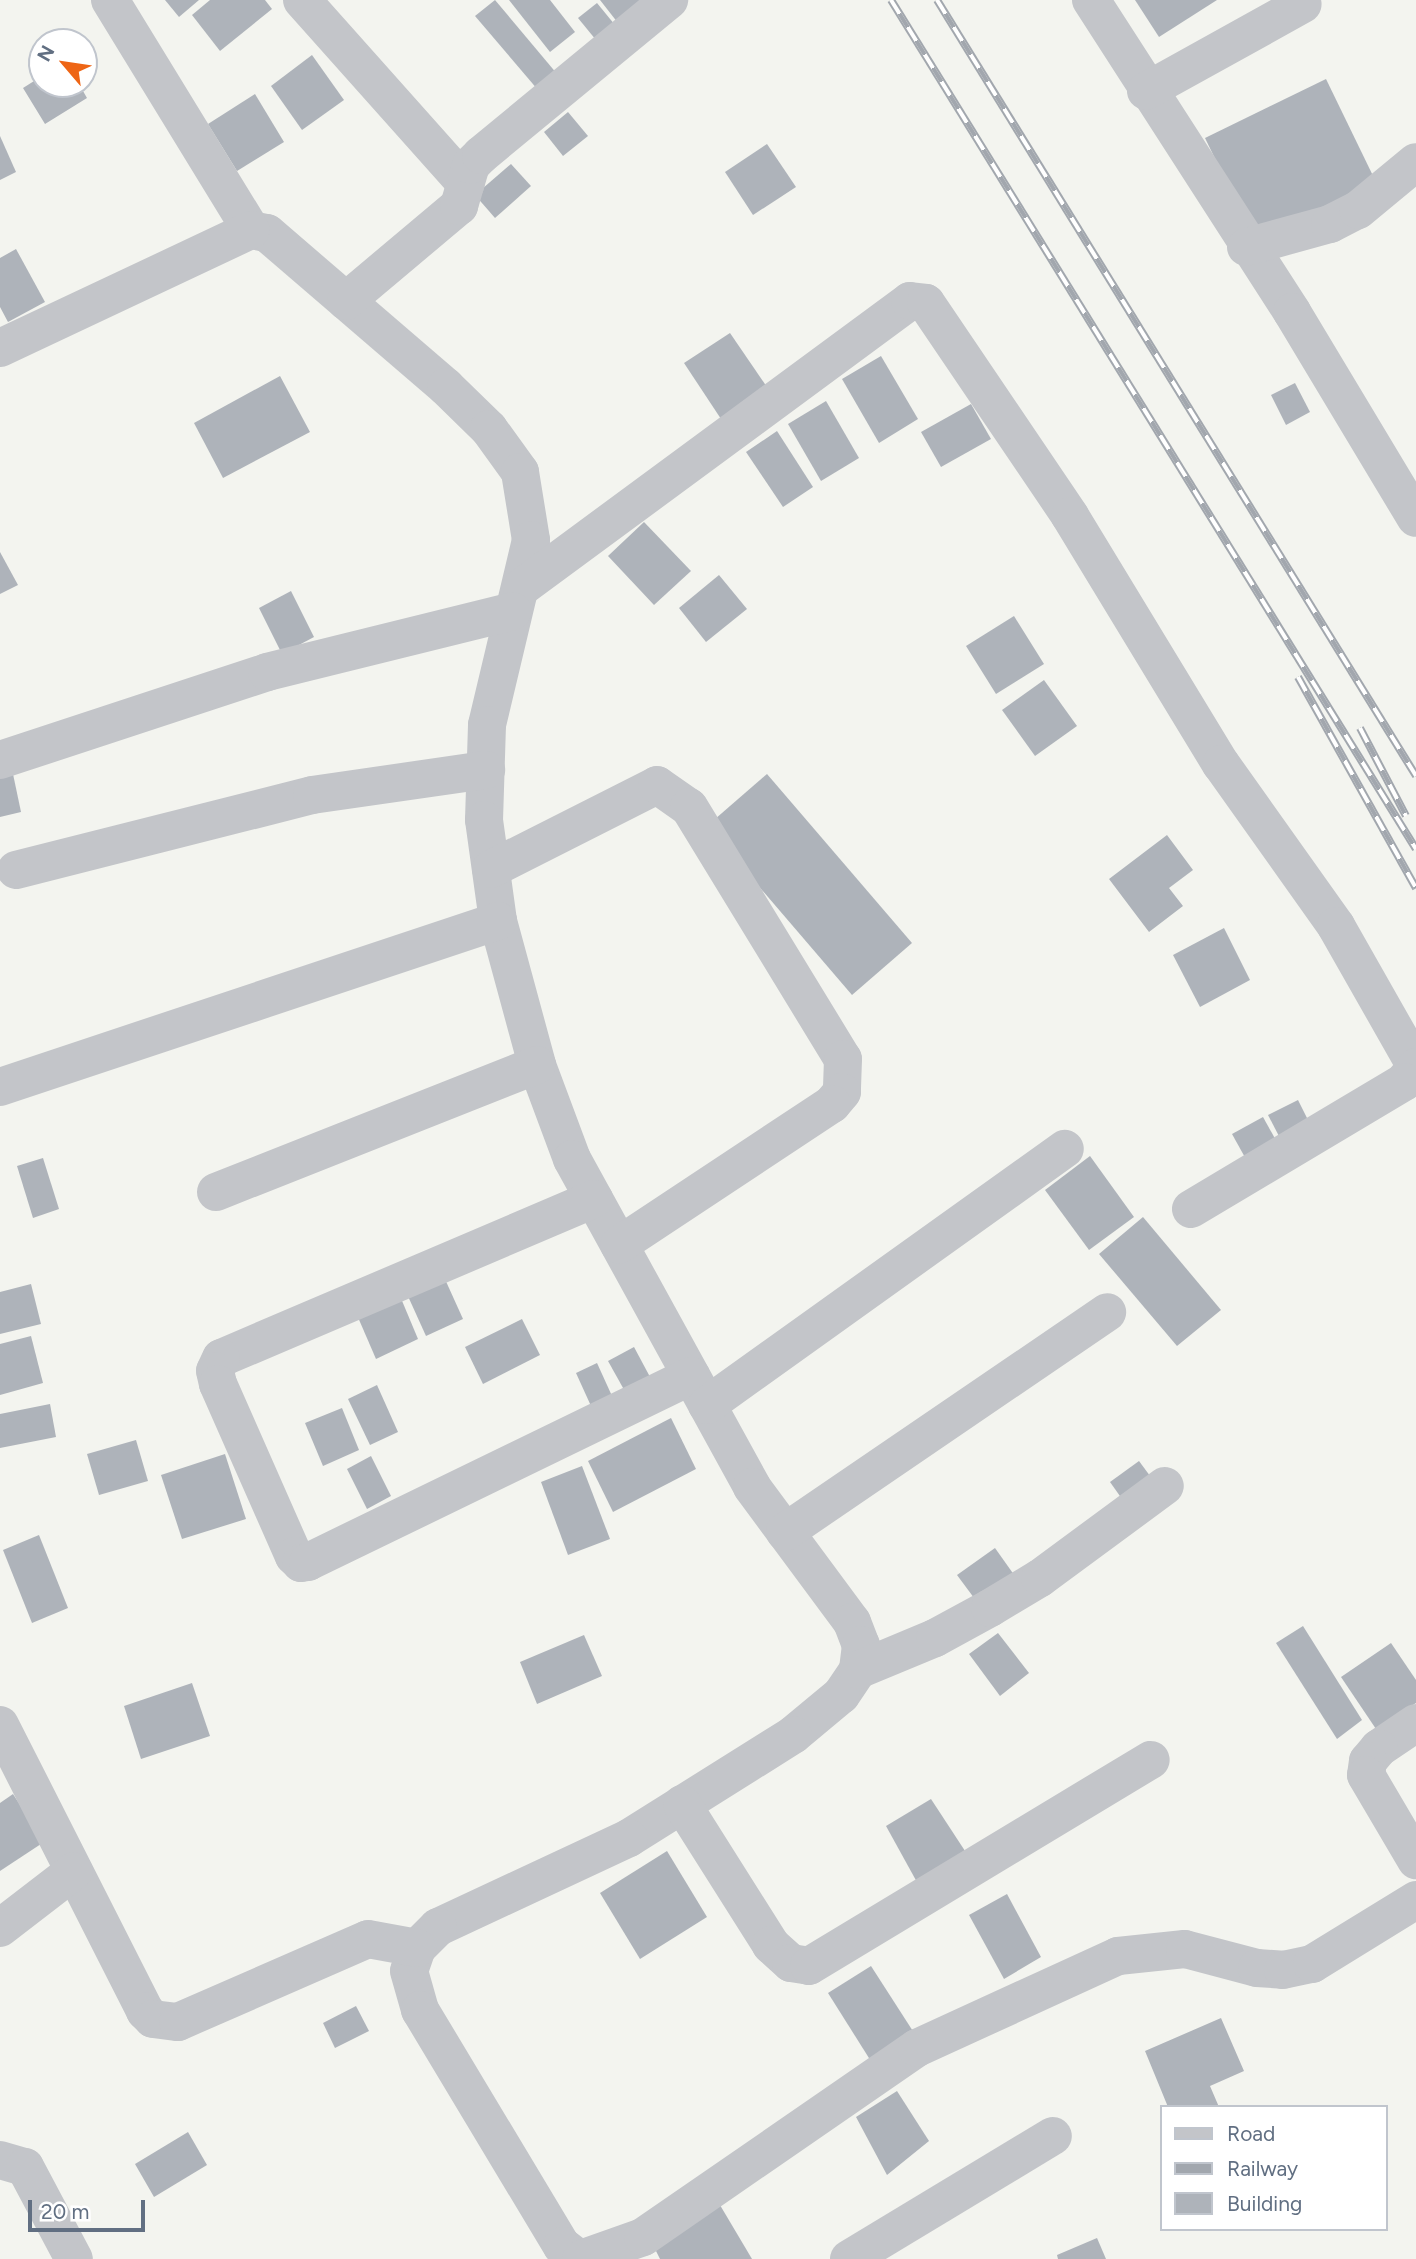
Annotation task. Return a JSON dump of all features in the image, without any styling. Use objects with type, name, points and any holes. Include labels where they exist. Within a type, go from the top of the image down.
[{"type":"street","points":[[110,0],[251,230]]},
{"type":"street","points":[[302,0],[466,184]]},
{"type":"street","points":[[346,301],[459,206],[471,165],[481,155],[670,0]]},
{"type":"street","points":[[1091,0],[1246,247],[1292,312],[1416,518]]},
{"type":"street","points":[[1146,90],[1303,4]]},
{"type":"street","points":[[1246,247],[1331,224],[1358,210],[1416,162]]},
{"type":"street","points":[[0,348],[251,230],[267,233],[472,412],[520,472],[531,540],[487,725],[484,820],[498,921],[537,1066],[572,1159],[752,1487],[852,1622],[861,1645],[858,1670],[841,1695],[793,1735],[629,1838],[438,1927],[417,1948],[409,1971],[420,2010],[562,2246],[580,2259],[643,2237],[916,2048],[1118,1956],[1185,1949],[1257,1968],[1283,1970],[1312,1964],[1416,1900]]},
{"type":"street","points":[[0,760],[267,672],[518,599],[910,301],[926,303],[1070,516],[1221,764],[1336,926],[1416,1067],[1404,1082],[1191,1209]]},
{"type":"street","points":[[16,870],[312,795],[486,770]]},
{"type":"street","points":[[491,869],[657,785],[690,807],[843,1059],[842,1092],[832,1104],[619,1245]]},
{"type":"street","points":[[0,1087],[498,921]]},
{"type":"street","points":[[216,1192],[537,1066]]},
{"type":"street","points":[[594,1199],[221,1358],[215,1371],[218,1384],[294,1556],[301,1563],[699,1391],[1065,1149]]},
{"type":"street","points":[[785,1532],[1107,1312]]},
{"type":"street","points":[[858,1670],[935,1638],[990,1608],[1040,1578],[1165,1486]]},
{"type":"street","points":[[1416,1723],[1379,1748],[1368,1761],[1366,1775],[1416,1860]]},
{"type":"street","points":[[0,1725],[145,2011],[165,2022],[178,2022],[368,1939],[417,1948]]},
{"type":"street","points":[[682,1804],[772,1945],[791,1963],[809,1966],[1151,1760]]},
{"type":"street","points":[[0,1928],[74,1871]]},
{"type":"street","points":[[849,2259],[1053,2136]]},
{"type":"street","points":[[0,2160],[25,2167],[74,2259]]},
{"type":"building","points":[[165,0],[199,0],[179,17]]},
{"type":"building","points":[[210,0],[265,0],[272,9],[220,51],[192,15]]},
{"type":"building","points":[[495,0],[563,81],[544,97],[475,16]]},
{"type":"building","points":[[509,0],[550,0],[575,32],[550,52]]},
{"type":"building","points":[[600,0],[648,0],[625,32]]},
{"type":"building","points":[[1135,0],[1217,0],[1159,37]]},
{"type":"building","points":[[597,3],[624,36],[605,51],[578,18]]},
{"type":"building","points":[[312,55],[344,100],[302,130],[271,86]]},
{"type":"building","points":[[1326,79],[1376,182],[1255,241],[1205,138]]},
{"type":"building","points":[[255,94],[284,142],[237,171],[208,124]]},
{"type":"building","points":[[29,98],[87,98],[45,124]]},
{"type":"building","points":[[568,112],[588,136],[563,156],[544,132]]},
{"type":"building","points":[[0,136],[16,172],[0,180]]},
{"type":"building","points":[[767,144],[796,187],[753,215],[725,172]]},
{"type":"building","points":[[511,164],[531,186],[495,218],[475,195]]},
{"type":"building","points":[[16,249],[45,302],[8,322],[0,307],[0,258]]},
{"type":"building","points":[[730,333],[769,390],[723,422],[684,363]]},
{"type":"building","points":[[881,356],[918,419],[879,443],[842,379]]},
{"type":"building","points":[[280,376],[310,432],[223,478],[194,423]]},
{"type":"building","points":[[1295,383],[1310,412],[1286,425],[1271,395]]},
{"type":"building","points":[[826,401],[859,458],[821,481],[788,424]]},
{"type":"building","points":[[971,404],[991,439],[941,467],[921,432]]},
{"type":"building","points":[[777,431],[813,487],[783,507],[746,452]]},
{"type":"building","points":[[644,522],[691,571],[654,605],[608,556]]},
{"type":"building","points":[[0,552],[18,585],[0,594]]},
{"type":"building","points":[[719,575],[747,609],[706,642],[679,608]]},
{"type":"building","points":[[291,591],[314,637],[282,654],[259,608]]},
{"type":"building","points":[[1014,616],[1044,664],[996,694],[966,646]]},
{"type":"building","points":[[1044,680],[1077,726],[1035,756],[1002,710]]},
{"type":"building","points":[[13,774],[21,812],[0,817],[0,777]]},
{"type":"building","points":[[767,774],[912,943],[852,995],[707,826]]},
{"type":"building","points":[[1167,835],[1193,870],[1169,888],[1183,906],[1149,932],[1109,879]]},
{"type":"building","points":[[1224,928],[1250,980],[1200,1007],[1173,955]]},
{"type":"building","points":[[1298,1100],[1311,1126],[1282,1142],[1268,1115]]},
{"type":"building","points":[[1263,1117],[1278,1144],[1247,1161],[1232,1134]]},
{"type":"building","points":[[1090,1156],[1134,1217],[1089,1250],[1045,1190]]},
{"type":"building","points":[[43,1158],[59,1209],[33,1218],[17,1166]]},
{"type":"building","points":[[1143,1217],[1221,1310],[1177,1346],[1099,1254]]},
{"type":"building","points":[[444,1277],[463,1319],[426,1336],[407,1294]]},
{"type":"building","points":[[31,1284],[41,1324],[0,1334],[0,1292]]},
{"type":"building","points":[[400,1296],[418,1339],[376,1359],[357,1315]]},
{"type":"building","points":[[522,1319],[540,1355],[483,1384],[465,1347]]},
{"type":"building","points":[[31,1336],[43,1383],[0,1395],[0,1344]]},
{"type":"building","points":[[634,1347],[657,1390],[632,1404],[608,1361]]},
{"type":"building","points":[[597,1363],[617,1407],[596,1417],[576,1373]]},
{"type":"building","points":[[377,1385],[398,1432],[370,1445],[348,1399]]},
{"type":"building","points":[[50,1404],[56,1437],[0,1448],[0,1414]]},
{"type":"building","points":[[342,1408],[359,1450],[323,1466],[305,1423]]},
{"type":"building","points":[[671,1418],[696,1469],[613,1512],[588,1461]]},
{"type":"building","points":[[136,1440],[148,1481],[99,1495],[87,1454]]},
{"type":"building","points":[[225,1454],[246,1519],[182,1539],[161,1475]]},
{"type":"building","points":[[371,1456],[391,1496],[367,1509],[347,1469]]},
{"type":"building","points":[[1139,1461],[1156,1484],[1127,1506],[1110,1482]]},
{"type":"building","points":[[582,1466],[610,1539],[568,1555],[541,1482]]},
{"type":"building","points":[[39,1535],[68,1608],[32,1623],[3,1550]]},
{"type":"building","points":[[995,1548],[1017,1579],[980,1606],[957,1575]]},
{"type":"building","points":[[1303,1626],[1362,1720],[1337,1739],[1276,1643]]},
{"type":"building","points":[[998,1633],[1029,1673],[1000,1696],[969,1654]]},
{"type":"building","points":[[584,1635],[602,1676],[537,1704],[520,1662]]},
{"type":"building","points":[[1391,1643],[1416,1680],[1416,1703],[1376,1729],[1341,1677]]},
{"type":"building","points":[[192,1683],[210,1736],[141,1759],[124,1706]]},
{"type":"building","points":[[13,1794],[44,1842],[0,1871],[0,1803]]},
{"type":"building","points":[[931,1799],[967,1854],[918,1884],[886,1826]]},
{"type":"building","points":[[667,1851],[707,1917],[640,1959],[600,1893]]},
{"type":"building","points":[[1007,1894],[1041,1957],[1004,1979],[969,1915]]},
{"type":"building","points":[[871,1966],[918,2039],[874,2066],[828,1993]]},
{"type":"building","points":[[356,2006],[369,2031],[335,2048],[323,2023]]},
{"type":"building","points":[[1221,2018],[1244,2071],[1210,2086],[1218,2105],[1167,2105],[1145,2051]]},
{"type":"building","points":[[897,2091],[929,2141],[887,2175],[856,2117]]},
{"type":"building","points":[[188,2132],[207,2165],[154,2197],[135,2164]]},
{"type":"building","points":[[717,2200],[752,2259],[660,2259],[652,2243]]},
{"type":"building","points":[[1097,2238],[1106,2259],[1058,2259],[1057,2255]]},
{"type":"railway","points":[[891,0],[1416,849]]},
{"type":"railway","points":[[937,0],[1416,776]]},
{"type":"railway","points":[[1298,677],[1416,888]]},
{"type":"railway","points":[[1360,728],[1406,816]]}]
